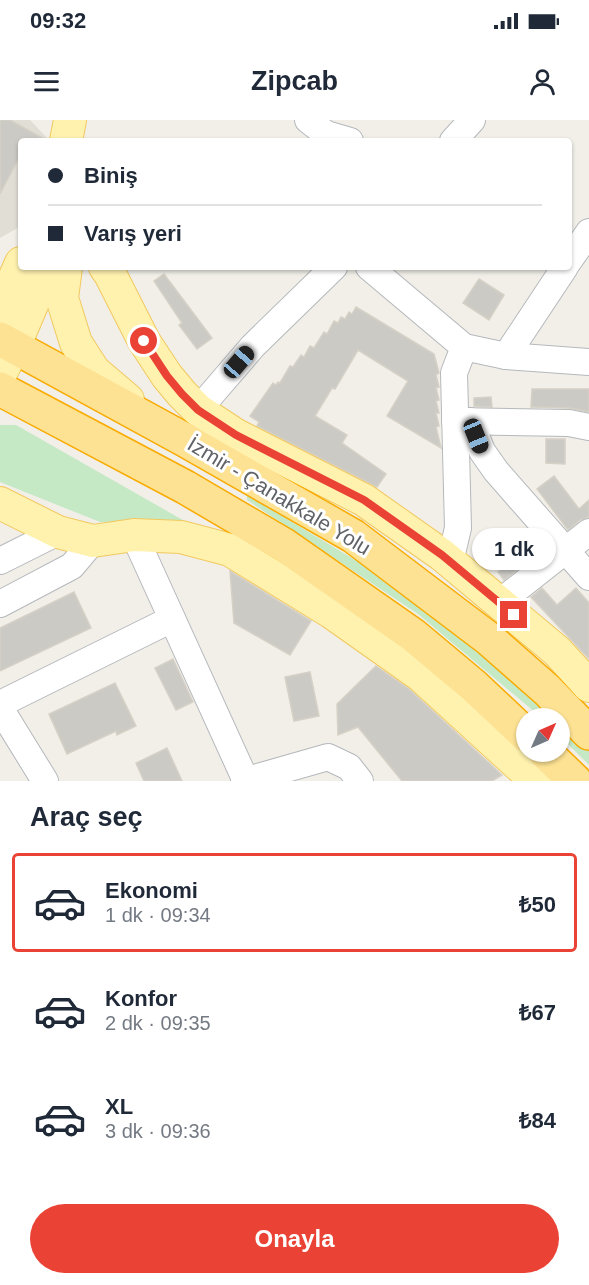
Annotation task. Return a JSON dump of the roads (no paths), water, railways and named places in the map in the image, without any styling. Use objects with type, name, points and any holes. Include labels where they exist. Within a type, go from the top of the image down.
[{"type":"highway","name":"İzmir - Çanakkale Yolu","points":[[3,363],[51,367],[353,536],[489,639],[548,690],[589,733]]},
{"type":"highway","name":"İzmir - Çanakkale Yolu","points":[[3,363],[32,406],[185,487],[284,544],[413,635],[474,686],[516,726]]},
{"type":"highway","points":[[555,762],[575,781]]},
{"type":"main road","points":[[67,138],[73,120]]},
{"type":"main road","points":[[73,120],[78,138]]},
{"type":"main road","points":[[1,307],[48,270]]},
{"type":"main road","points":[[3,363],[49,270]]},
{"type":"main road","points":[[49,270],[63,298],[76,343],[94,371],[119,394],[185,440]]},
{"type":"main road","points":[[85,270],[110,275],[144,341],[182,394],[198,410],[236,435],[364,500],[450,562],[500,602],[557,651],[587,681]]},
{"type":"main road","points":[[0,402],[32,406]]},
{"type":"main road","points":[[0,503],[58,532],[93,541],[134,535],[181,537],[231,550],[331,612],[420,675],[536,781]]},
{"type":"street","points":[[308,120],[326,134],[340,138]]},
{"type":"street","points":[[456,138],[472,120]]},
{"type":"street","points":[[572,256],[589,232]]},
{"type":"street","points":[[198,410],[253,346],[331,270]]},
{"type":"street","points":[[373,270],[464,347],[506,356],[589,362]]},
{"type":"street","points":[[506,356],[563,270]]},
{"type":"street","points":[[450,562],[458,528],[463,421],[454,373],[464,347]]},
{"type":"street","points":[[463,421],[569,423],[589,427]]},
{"type":"street","points":[[463,421],[495,471],[589,578]]},
{"type":"street","points":[[0,561],[58,532]]},
{"type":"street","points":[[500,602],[589,532]]},
{"type":"street","points":[[134,535],[246,781],[328,757],[349,766],[360,781]]},
{"type":"street","points":[[0,604],[72,566],[93,541]]},
{"type":"street","points":[[45,781],[0,706],[172,619]]}]
